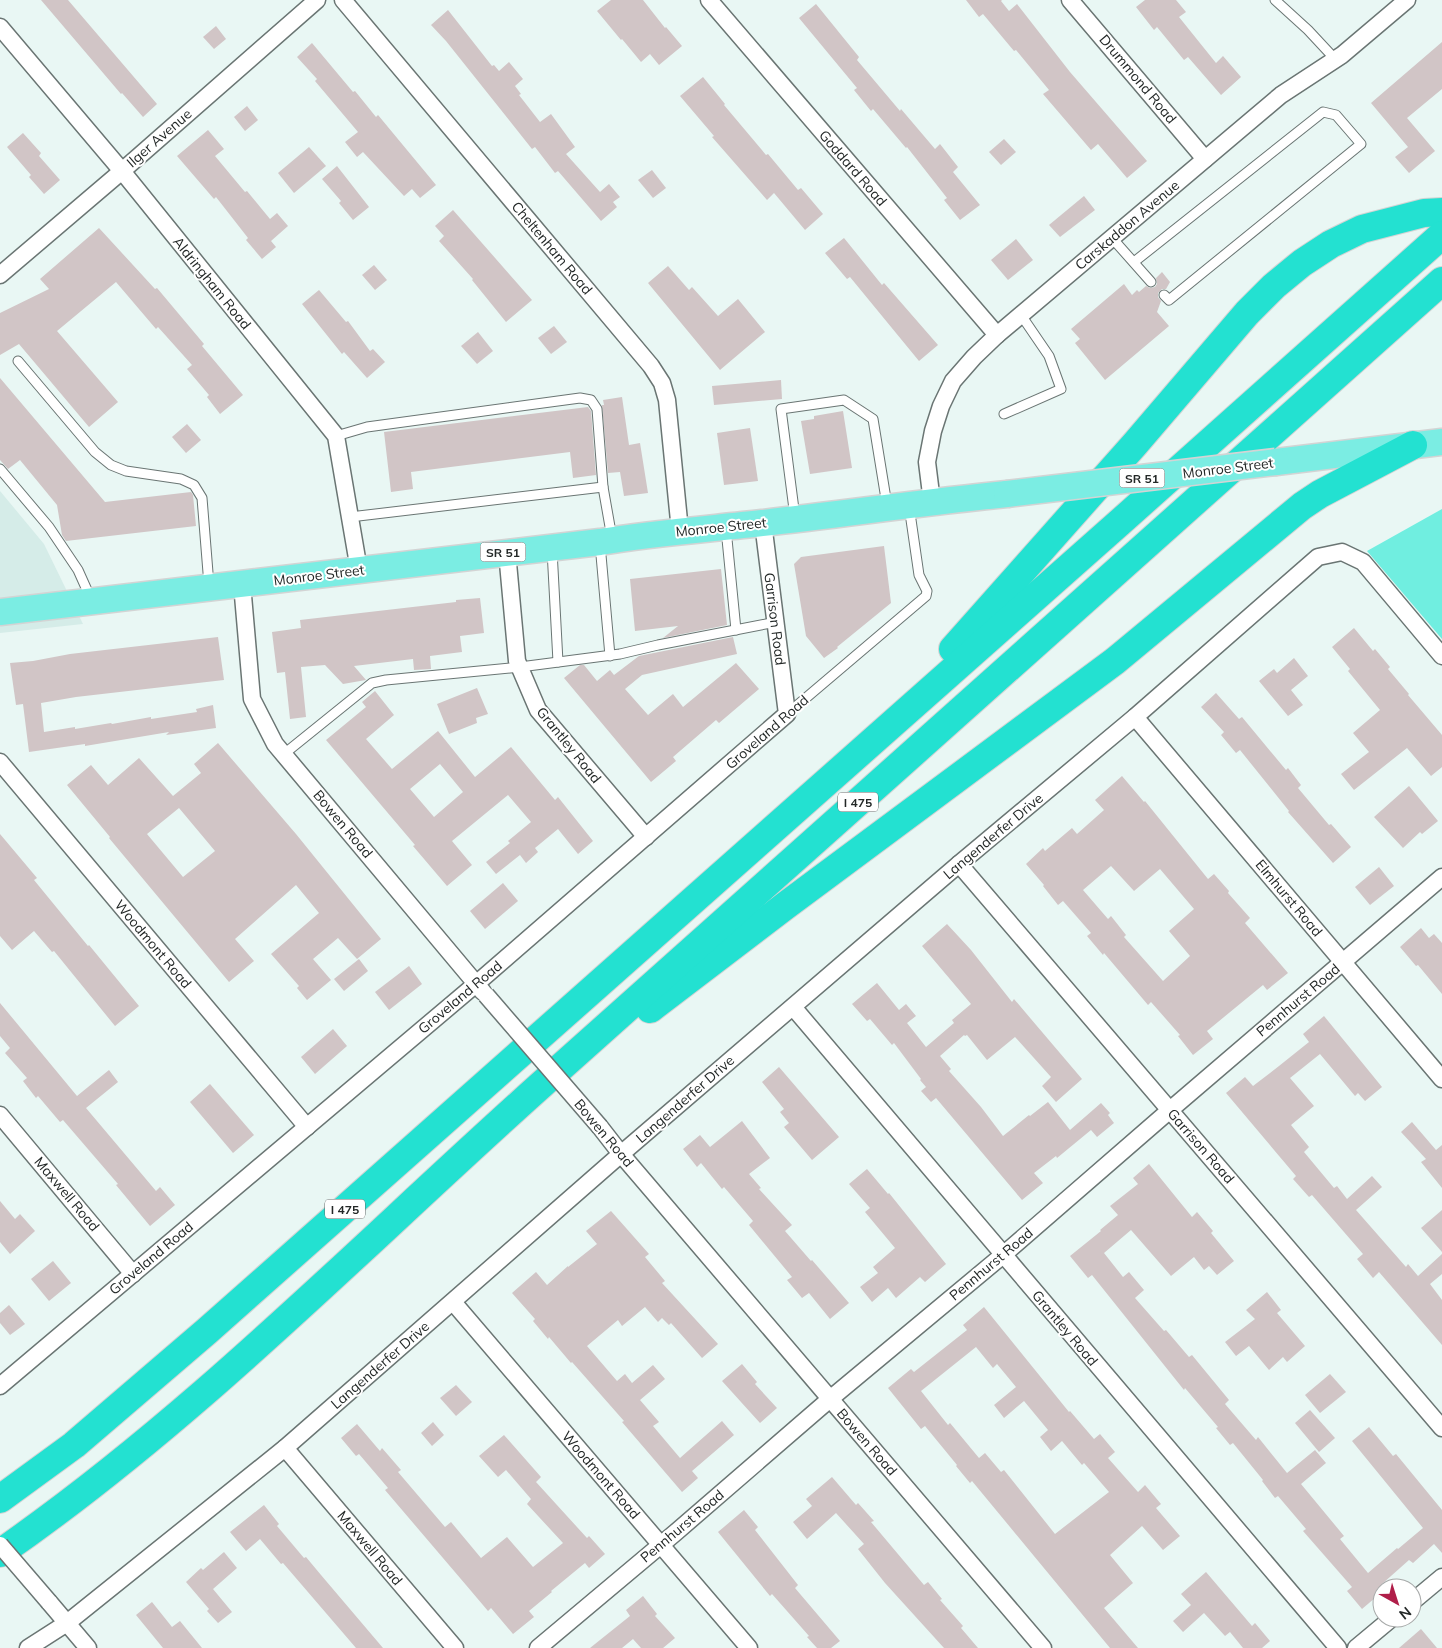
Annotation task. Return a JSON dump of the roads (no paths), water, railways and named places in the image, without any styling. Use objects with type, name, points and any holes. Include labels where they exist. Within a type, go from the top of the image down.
[{"type":"highway","points":[[684,909],[963,639],[1135,444],[1246,312],[1274,286],[1302,263],[1331,244],[1362,229],[1389,221],[1442,212]]},
{"type":"highway","name":"I 475","points":[[0,1499],[74,1445],[147,1384],[1442,235]]},
{"type":"highway","name":"I 475","points":[[0,1553],[104,1476],[194,1401],[277,1328],[541,1085],[1442,281]]},
{"type":"highway","points":[[277,1328],[375,1255],[653,1006],[1115,661],[1302,506],[1320,494],[1414,445]]},
{"type":"main road","name":"Monroe Street","points":[[0,612],[606,541],[680,530],[763,523],[909,504],[1442,442]]},
{"type":"street","name":"Ilger Avenue","points":[[0,275],[317,0]]},
{"type":"street","name":"Cheltenham Road","points":[[343,0],[651,366],[662,383],[668,400],[680,530]]},
{"type":"street","name":"Goddard Road","points":[[709,0],[997,335]]},
{"type":"street","name":"Drummond Road","points":[[1070,0],[1205,159]]},
{"type":"street","name":"Carskaddon Avenue","points":[[909,504],[927,462],[941,406],[953,381],[974,357],[997,335],[1281,95],[1336,59],[1406,0]]},
{"type":"street","name":"Aldringham Road","points":[[0,27],[122,171],[336,436],[359,570]]},
{"type":"street","name":"Garrison Road","points":[[763,523],[788,714]]},
{"type":"street","name":"Grantley Road","points":[[508,552],[517,661],[538,710],[646,837]]},
{"type":"street","name":"Langenderfer Drive","points":[[28,1648],[67,1624],[285,1448],[621,1154],[1135,717],[1318,557],[1342,552],[1363,562],[1442,656]]},
{"type":"street","name":"Bowen Road","points":[[242,584],[252,699],[275,744],[481,990],[600,1127],[1043,1648]]},
{"type":"street","name":"Groveland Road","points":[[0,1386],[307,1127],[481,990],[646,837],[788,714]]},
{"type":"street","name":"Elmhurst Road","points":[[1135,717],[1442,1079]]},
{"type":"street","name":"Woodmont Road","points":[[0,762],[307,1127]]},
{"type":"street","name":"Garrison Road","points":[[960,864],[1442,1428]]},
{"type":"street","name":"Pennhurst Road","points":[[538,1648],[1003,1254],[1442,877]]},
{"type":"street","name":"Grantley Road","points":[[793,1007],[1338,1648]]},
{"type":"street","name":"Maxwell Road","points":[[0,1115],[133,1274]]},
{"type":"street","name":"Woodmont Road","points":[[454,1302],[749,1648]]},
{"type":"street","name":"Maxwell Road","points":[[285,1448],[455,1648]]},
{"type":"street","points":[[0,1545],[88,1648]]},
{"type":"street","points":[[1422,1594],[1442,1577]]},
{"type":"street","points":[[1356,1648],[1380,1628]]},
{"type":"lane","points":[[1275,0],[1336,59]]},
{"type":"lane","points":[[1134,262],[1324,112],[1336,115],[1361,144],[1169,300],[1164,296]]},
{"type":"lane","points":[[1112,238],[1151,282]]},
{"type":"lane","points":[[1004,414],[1060,389],[1049,356],[1021,315]]},
{"type":"lane","points":[[18,361],[96,452],[110,465],[126,472],[181,479],[194,485],[202,498],[210,588]]},
{"type":"lane","points":[[336,436],[367,428],[580,398],[591,400],[597,409],[603,487],[610,656]]},
{"type":"lane","points":[[795,519],[781,409],[844,400],[873,419],[909,504]]},
{"type":"lane","points":[[0,469],[49,527],[78,570],[92,601]]},
{"type":"lane","points":[[350,517],[603,487]]},
{"type":"lane","name":"Groveland Road","points":[[788,714],[926,596],[927,591],[919,575],[909,504]]},
{"type":"lane","points":[[726,526],[736,630]]},
{"type":"lane","points":[[552,547],[558,662]]},
{"type":"lane","points":[[284,754],[372,683],[610,656],[776,622]]}]
